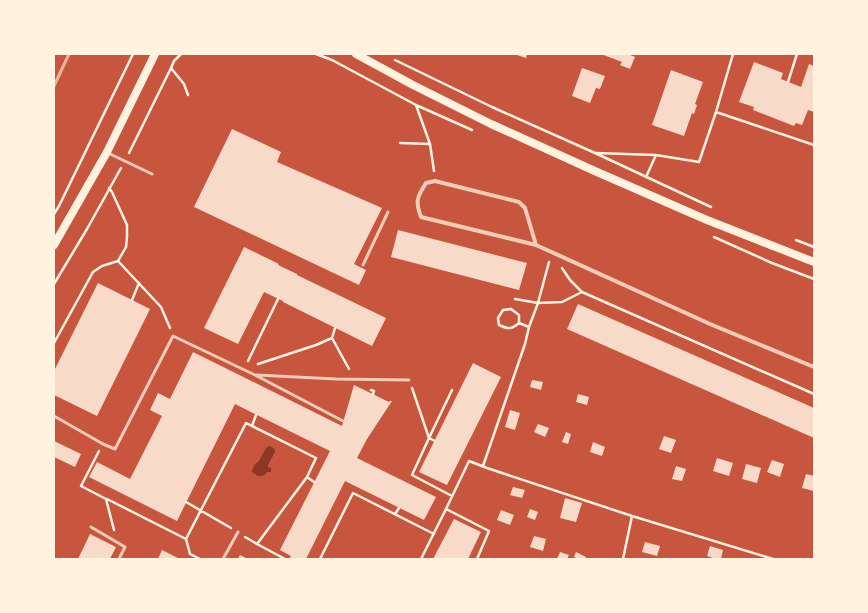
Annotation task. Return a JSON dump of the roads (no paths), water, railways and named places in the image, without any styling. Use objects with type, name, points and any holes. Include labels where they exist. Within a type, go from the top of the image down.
[{"type":"main road","points":[[356,54],[491,124],[707,220],[814,262]]},
{"type":"main road","points":[[54,244],[107,152],[154,55]]},
{"type":"street","points":[[536,245],[525,208],[519,202],[435,182],[426,183],[418,196],[417,208],[421,217],[536,245],[710,324],[814,367]]},
{"type":"lane","points":[[107,152],[152,174]]},
{"type":"lane","points":[[363,265],[388,212]]},
{"type":"lane","points":[[54,416],[102,444],[115,449],[173,336],[255,375],[343,421]]},
{"type":"lane","points":[[255,375],[355,380],[409,380]]},
{"type":"lane","points":[[91,527],[125,547],[119,559]]},
{"type":"lane","points":[[223,559],[238,532]]},
{"type":"railway","points":[[54,86],[69,54]]}]
